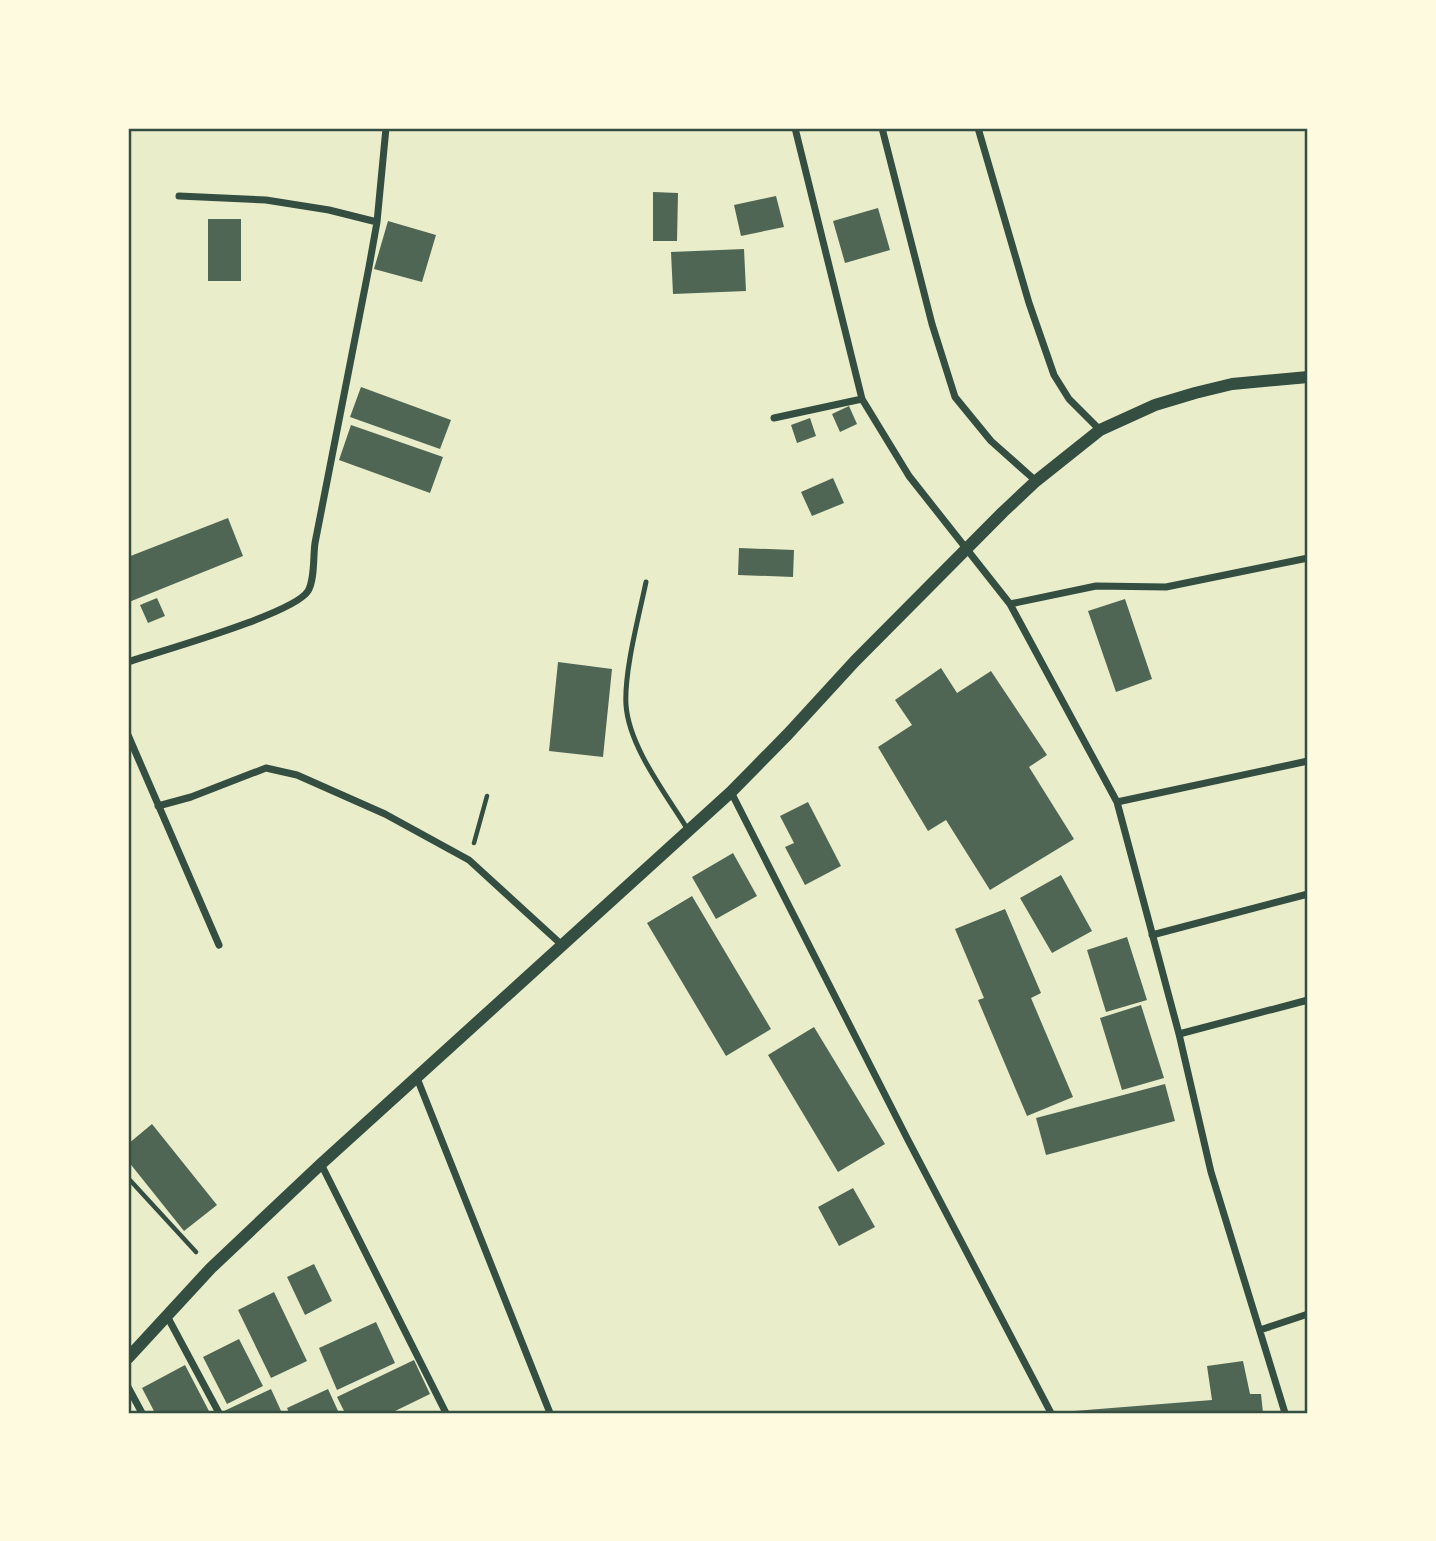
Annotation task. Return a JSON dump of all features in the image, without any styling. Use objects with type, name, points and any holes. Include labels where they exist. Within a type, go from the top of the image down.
[{"type":"street","points":[[128,662],[269,615],[300,600],[310,588],[315,543],[377,222],[386,128]]},
{"type":"street","points":[[794,128],[862,399],[909,476],[1010,604],[1117,802],[1179,1034],[1211,1172],[1285,1413]]},
{"type":"street","points":[[882,128],[932,324],[955,397],[991,441],[1036,481]]},
{"type":"street","points":[[978,128],[1029,303],[1054,375],[1069,399],[1100,430]]},
{"type":"street","points":[[179,196],[265,200],[329,210],[377,222]]},
{"type":"street","points":[[128,1358],[211,1268],[321,1164],[731,792],[855,661],[1036,481],[1100,430],[1154,405],[1232,384],[1308,377]]},
{"type":"street","points":[[774,418],[862,399]]},
{"type":"street","points":[[1010,604],[1096,586],[1166,587],[1308,558]]},
{"type":"street","points":[[128,735],[219,945]]},
{"type":"street","points":[[1117,802],[1308,761]]},
{"type":"street","points":[[158,806],[191,797],[266,768],[296,775],[385,814],[469,860],[562,945]]},
{"type":"street","points":[[731,792],[1051,1413]]},
{"type":"street","points":[[1152,934],[1308,894]]},
{"type":"street","points":[[1179,1034],[1308,1000]]},
{"type":"street","points":[[417,1077],[550,1413]]},
{"type":"street","points":[[321,1164],[446,1413]]},
{"type":"street","points":[[1260,1330],[1308,1314]]},
{"type":"street","points":[[167,1316],[219,1413]]},
{"type":"street","points":[[128,1387],[142,1413]]},
{"type":"lane","points":[[646,582],[630,662],[626,704],[642,755],[688,830]]},
{"type":"path","points":[[469,860],[487,796]]},
{"type":"path","points":[[128,1178],[211,1268]]},
{"type":"building","points":[[653,192],[678,193],[677,241],[653,241]]},
{"type":"building","points":[[776,196],[784,227],[741,236],[734,205]]},
{"type":"building","points":[[878,208],[890,250],[845,263],[833,221]]},
{"type":"building","points":[[208,219],[241,219],[241,281],[208,281]]},
{"type":"building","points":[[388,221],[436,235],[422,282],[374,269]]},
{"type":"building","points":[[744,249],[746,291],[673,294],[671,252]]},
{"type":"building","points":[[361,387],[451,420],[440,449],[350,417]]},
{"type":"building","points":[[849,406],[857,424],[840,432],[832,414]]},
{"type":"building","points":[[810,418],[816,436],[797,443],[791,425]]},
{"type":"building","points":[[351,425],[443,457],[430,493],[339,460]]},
{"type":"building","points":[[833,478],[844,503],[812,516],[801,492]]},
{"type":"building","points":[[228,518],[243,556],[129,602],[128,557]]},
{"type":"building","points":[[739,548],[794,550],[793,577],[738,575]]},
{"type":"building","points":[[157,598],[165,616],[148,623],[140,605]]},
{"type":"building","points":[[1125,599],[1152,679],[1116,692],[1088,611]]},
{"type":"building","points":[[558,662],[612,669],[603,757],[549,751]]},
{"type":"building","points":[[941,668],[957,693],[991,671],[1047,755],[1029,767],[1074,839],[990,890],[946,820],[928,831],[878,747],[912,725],[895,700]]},
{"type":"building","points":[[808,802],[841,866],[805,885],[785,847],[794,843],[780,816]]},
{"type":"building","points":[[733,853],[757,896],[716,919],[692,877]]},
{"type":"building","points":[[1061,875],[1092,931],[1052,953],[1020,898]]},
{"type":"building","points":[[692,896],[771,1029],[726,1056],[647,923]]},
{"type":"building","points":[[1005,909],[1041,993],[1031,998],[1073,1097],[1027,1116],[978,1000],[984,998],[955,929]]},
{"type":"building","points":[[1127,937],[1147,1000],[1106,1012],[1087,950]]},
{"type":"building","points":[[1141,1005],[1164,1078],[1122,1090],[1100,1018]]},
{"type":"building","points":[[814,1027],[885,1144],[838,1172],[768,1055]]},
{"type":"building","points":[[1165,1084],[1175,1121],[1046,1155],[1036,1118]]},
{"type":"building","points":[[152,1124],[217,1205],[184,1231],[128,1161],[128,1144]]},
{"type":"building","points":[[853,1188],[875,1227],[839,1246],[818,1207]]},
{"type":"building","points":[[314,1264],[332,1301],[305,1315],[287,1277]]},
{"type":"building","points":[[274,1292],[307,1361],[271,1378],[238,1310]]},
{"type":"building","points":[[376,1322],[395,1363],[337,1390],[319,1348]]},
{"type":"building","points":[[239,1339],[263,1386],[227,1404],[203,1357]]},
{"type":"building","points":[[414,1360],[430,1394],[391,1413],[345,1413],[337,1397]]},
{"type":"building","points":[[1243,1361],[1250,1394],[1261,1394],[1263,1413],[1074,1413],[1212,1400],[1207,1366]]},
{"type":"building","points":[[185,1365],[210,1413],[155,1413],[142,1388]]},
{"type":"building","points":[[271,1389],[282,1413],[224,1411]]},
{"type":"building","points":[[328,1389],[339,1413],[289,1413],[287,1408]]}]
